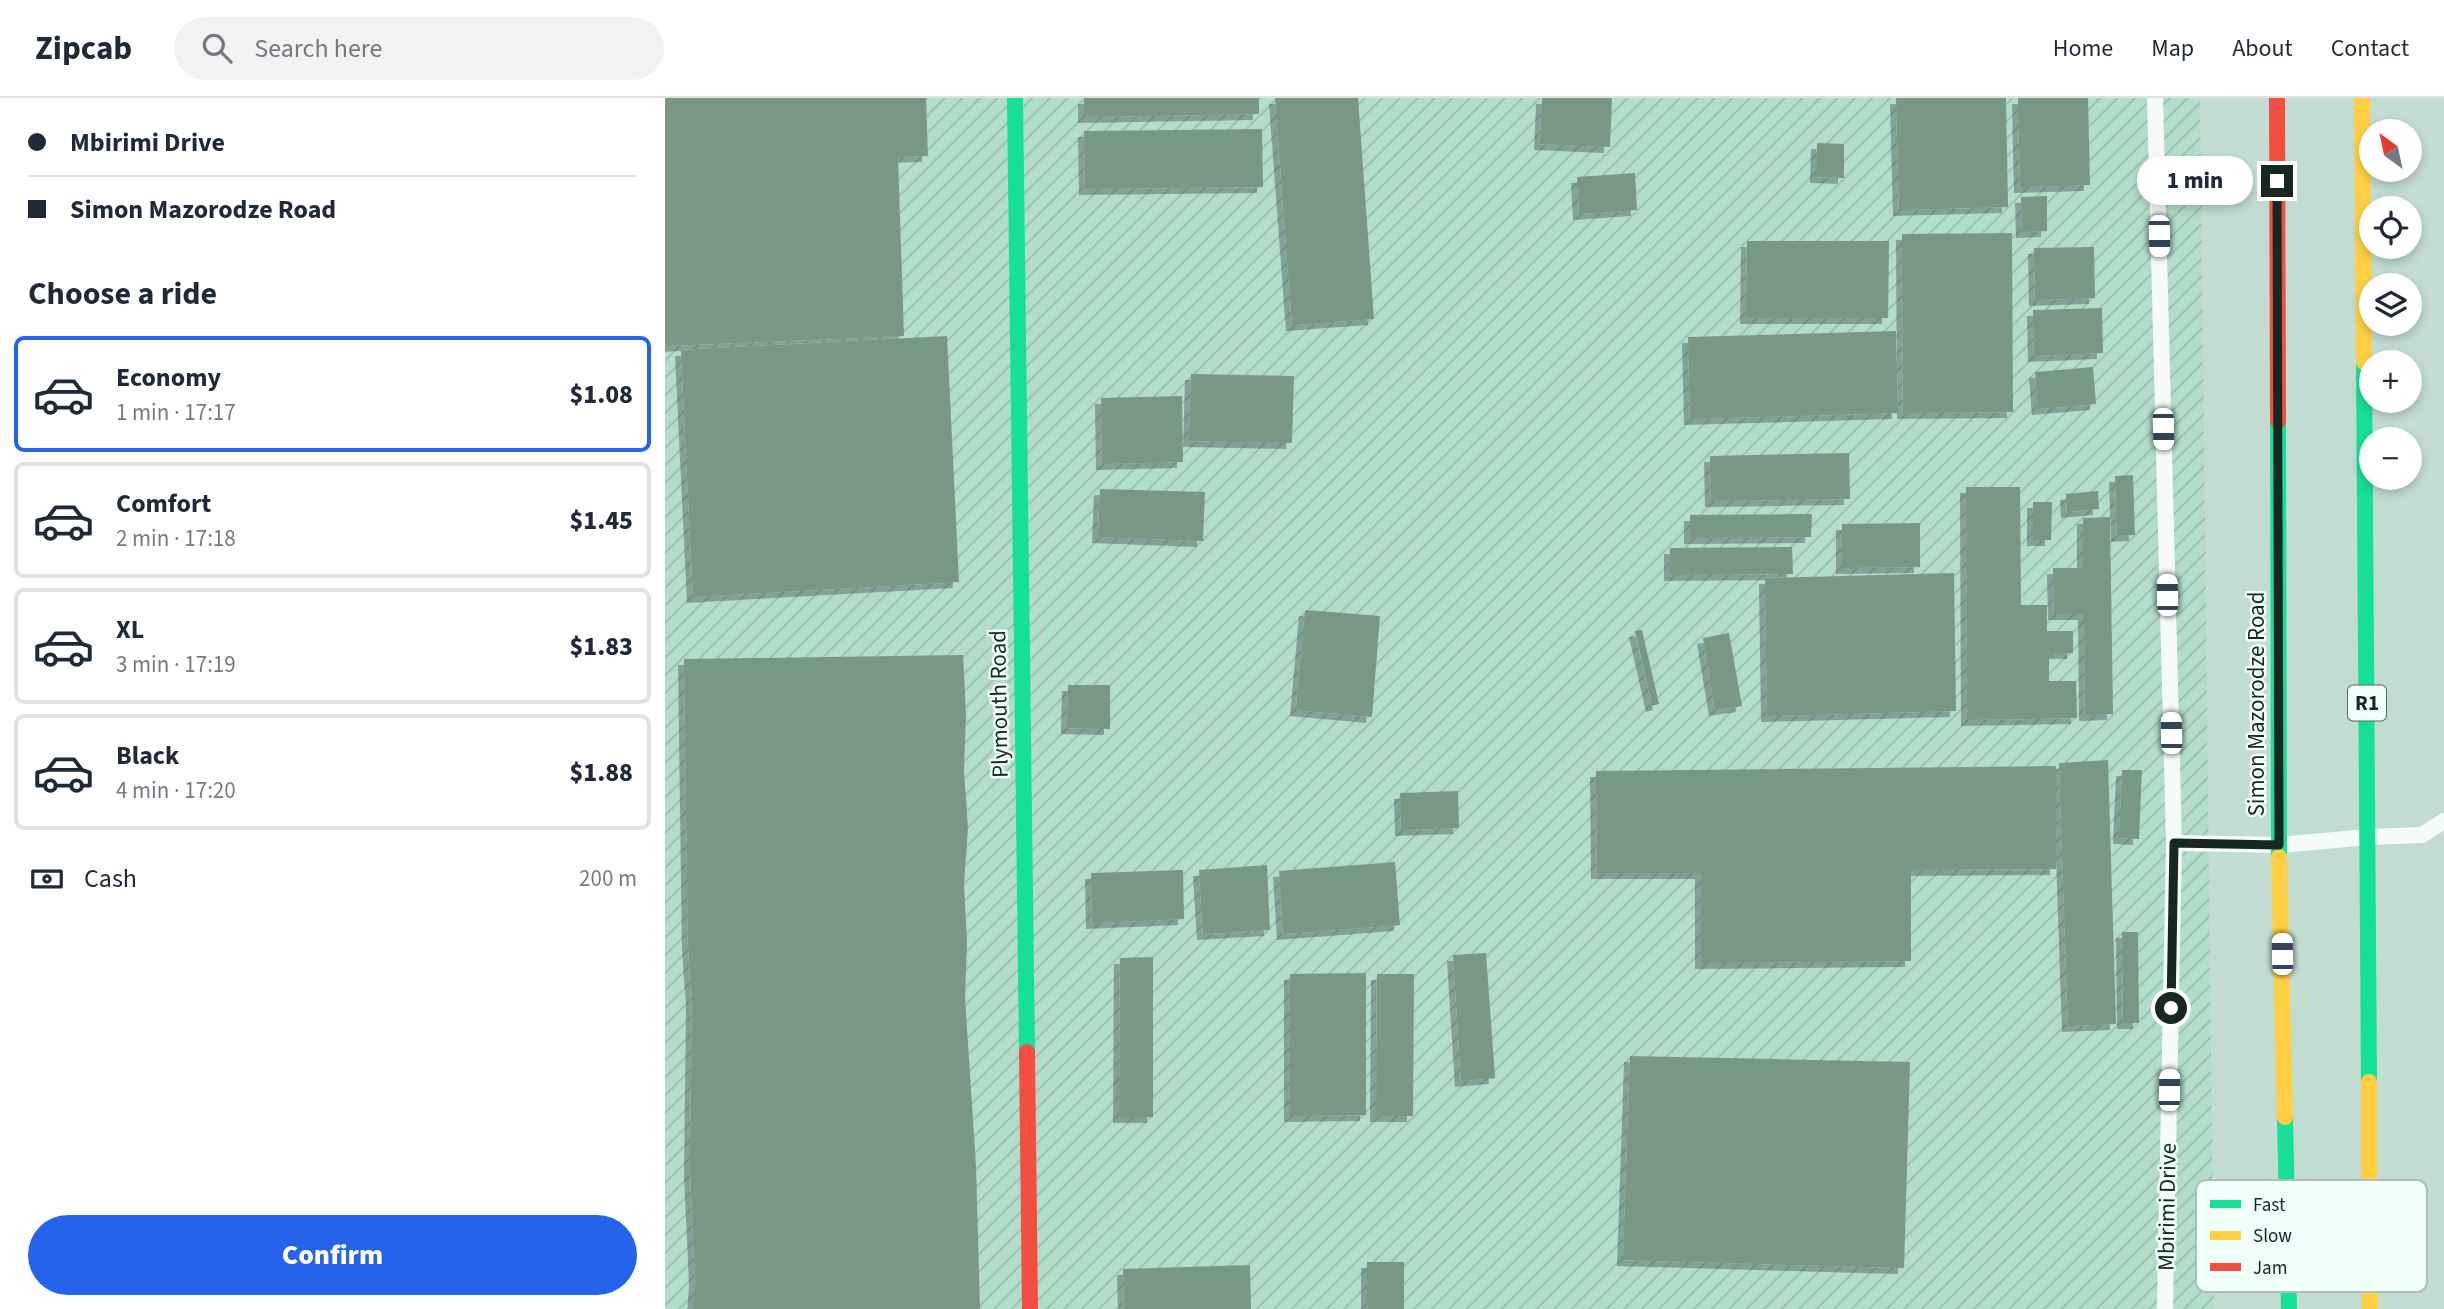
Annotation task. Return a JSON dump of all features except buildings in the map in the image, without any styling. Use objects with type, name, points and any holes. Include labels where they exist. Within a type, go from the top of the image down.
[{"type":"main road","name":"Plymouth Road","points":[[1014,98],[1030,1309]]},
{"type":"main road","name":"Simon Mazorodze Road","points":[[2277,98],[2279,845],[2286,1180]]},
{"type":"main road","name":"R1","points":[[2362,98],[2369,1180]]},
{"type":"lane","name":"Mbirimi Drive","points":[[2155,98],[2174,843],[2165,1309]]},
{"type":"lane","points":[[2174,843],[2279,845],[2368,836],[2422,835],[2444,821]]},
{"type":"shaded area","points":[[665,98],[2200,98],[2213,1180],[2196,1180],[2196,1292],[2214,1292],[2214,1309],[665,1309]]},
{"type":"traffic: fast","points":[[1015,98],[1027,1052]]},
{"type":"traffic: fast","points":[[2364,413],[2369,1082]]},
{"type":"traffic: fast","points":[[2278,421],[2279,857]]},
{"type":"traffic: fast","points":[[2285,1117],[2286,1180]]},
{"type":"traffic: fast","points":[[2289,1292],[2289,1309]]},
{"type":"traffic: slow","points":[[2362,98],[2364,350]]},
{"type":"traffic: slow","points":[[2279,857],[2285,1117]]},
{"type":"traffic: slow","points":[[2369,1082],[2369,1180]]},
{"type":"traffic: slow","points":[[2370,1292],[2370,1309]]},
{"type":"traffic: jam","points":[[2277,98],[2278,421]]},
{"type":"traffic: jam","points":[[1027,1052],[1030,1309]]},
{"type":"route","points":[[2171,1008],[2174,843],[2279,845],[2277,181]]}]
